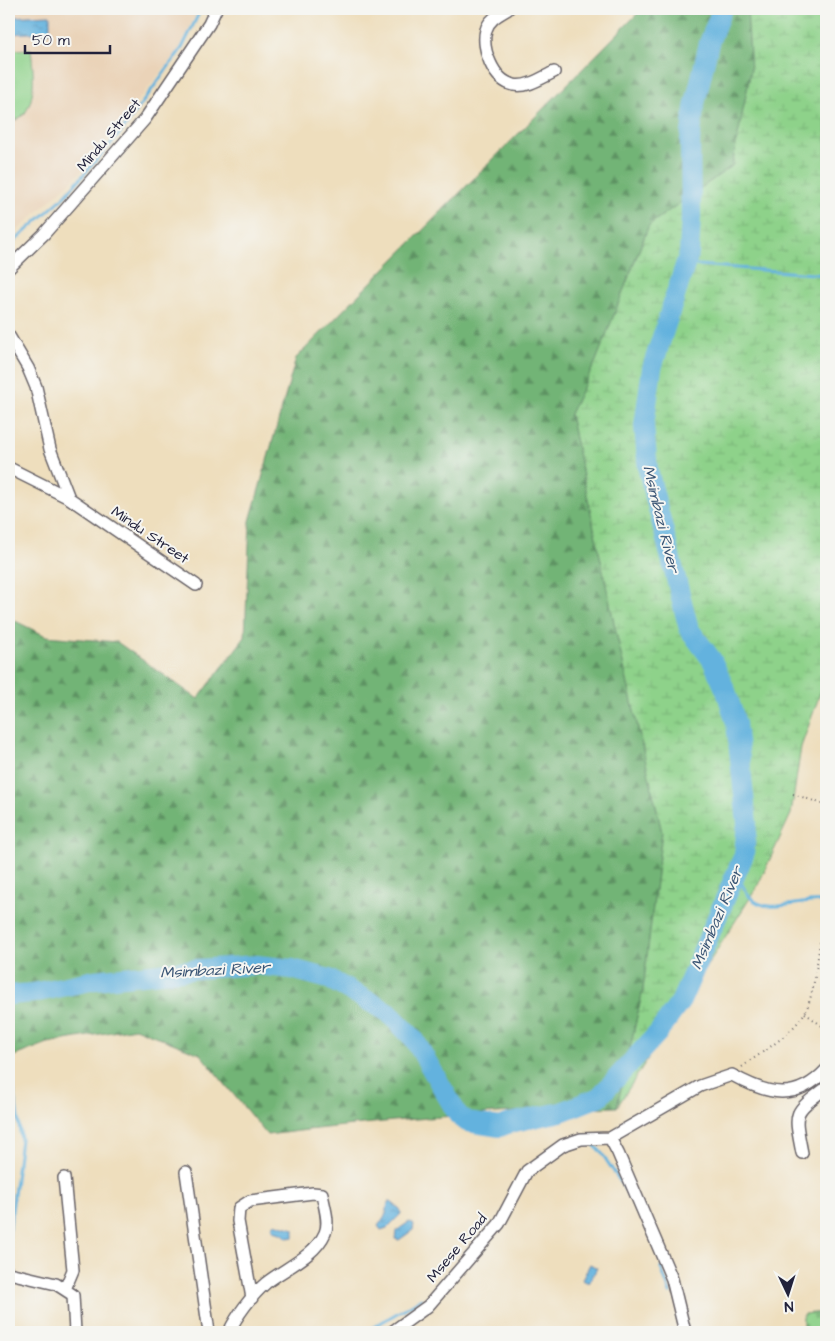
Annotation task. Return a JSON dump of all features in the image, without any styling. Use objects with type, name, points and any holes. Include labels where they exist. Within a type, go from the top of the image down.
[{"type":"street","name":"Mindu Street","points":[[9,268],[44,234],[145,119],[209,24],[216,9]]},
{"type":"street","points":[[508,9],[491,20],[486,30],[486,44],[493,68],[500,78],[513,85],[527,84],[554,72]]},
{"type":"street","points":[[9,336],[28,368],[36,387],[50,448],[69,498]]},
{"type":"street","name":"Mindu Street","points":[[9,468],[69,498],[196,585]]},
{"type":"street","points":[[732,1075],[753,1087],[771,1092],[794,1092],[814,1083],[826,1070]]},
{"type":"street","name":"Msese Road","points":[[392,1332],[428,1306],[499,1224],[526,1171],[563,1145],[581,1139],[610,1138],[700,1086],[732,1075]]},
{"type":"street","points":[[802,1153],[796,1119],[799,1109],[826,1088]]},
{"type":"street","points":[[610,1138],[672,1279],[685,1332]]},
{"type":"street","points":[[186,1172],[208,1332]]},
{"type":"street","points":[[64,1178],[73,1270],[65,1289]]},
{"type":"street","points":[[229,1332],[252,1298],[268,1282],[310,1251],[326,1232],[327,1223],[322,1194],[313,1192],[250,1201],[239,1208],[238,1221],[252,1298]]},
{"type":"street","points":[[9,1272],[56,1284],[73,1295],[75,1332]]},
{"type":"path","points":[[794,794],[826,805]]},
{"type":"path","points":[[732,1075],[783,1037],[805,1014],[812,991],[826,904]]},
{"type":"path","points":[[805,1014],[826,1028]]},
{"type":"shaded area","points":[[9,9],[198,9],[179,49],[81,172],[9,238]]},
{"type":"green space","points":[[642,9],[747,9],[751,70],[732,166],[649,225],[596,361],[570,414],[618,641],[662,832],[643,990],[617,1107],[442,1117],[267,1135],[200,1054],[135,1028],[48,1043],[9,1058],[9,618],[46,636],[117,642],[198,699],[245,637],[250,521],[296,358]]},
{"type":"green space","points":[[747,9],[826,9],[826,677],[801,747],[791,814],[757,887],[617,1107],[643,990],[662,832],[618,641],[570,414],[596,361],[649,225],[732,166],[751,70]]},
{"type":"green space","points":[[31,49],[33,90],[29,106],[25,113],[9,124],[9,50]]},
{"type":"green space","points":[[826,1312],[826,1332],[803,1332],[803,1314]]},
{"type":"water","points":[[50,15],[50,32],[9,34],[9,17]]},
{"type":"water","points":[[388,1202],[391,1202],[400,1209],[401,1214],[387,1228],[381,1230],[378,1226],[386,1214]]},
{"type":"water","points":[[409,1222],[414,1224],[413,1230],[399,1240],[395,1239],[396,1231]]},
{"type":"water","points":[[275,1223],[294,1229],[294,1237],[287,1238],[283,1234],[274,1231],[272,1227]]},
{"type":"water","points":[[590,1264],[597,1268],[589,1283],[582,1280]]},
{"type":"waterway","points":[[9,246],[64,197],[121,132],[182,48],[201,9]]},
{"type":"waterway","name":"Msimbazi River","points":[[9,995],[33,993],[95,980],[198,969],[257,965],[292,969],[329,979],[388,1012],[414,1039],[458,1115],[467,1122],[500,1127],[561,1112],[599,1097],[658,1033],[681,1001],[744,855],[747,823],[736,723],[726,691],[712,660],[689,629],[648,470],[644,426],[652,368],[689,253],[691,216],[690,141],[694,108],[709,43],[722,9]]},
{"type":"waterway","points":[[686,264],[826,275]]},
{"type":"waterway","points":[[734,883],[740,880],[750,897],[757,903],[766,906],[786,906],[817,901],[826,902]]},
{"type":"waterway","points":[[9,1055],[21,1139],[9,1235]]},
{"type":"waterway","points":[[592,1143],[601,1152],[634,1203]]},
{"type":"waterway","points":[[661,1268],[670,1293]]},
{"type":"waterway","points":[[365,1332],[421,1299]]}]
